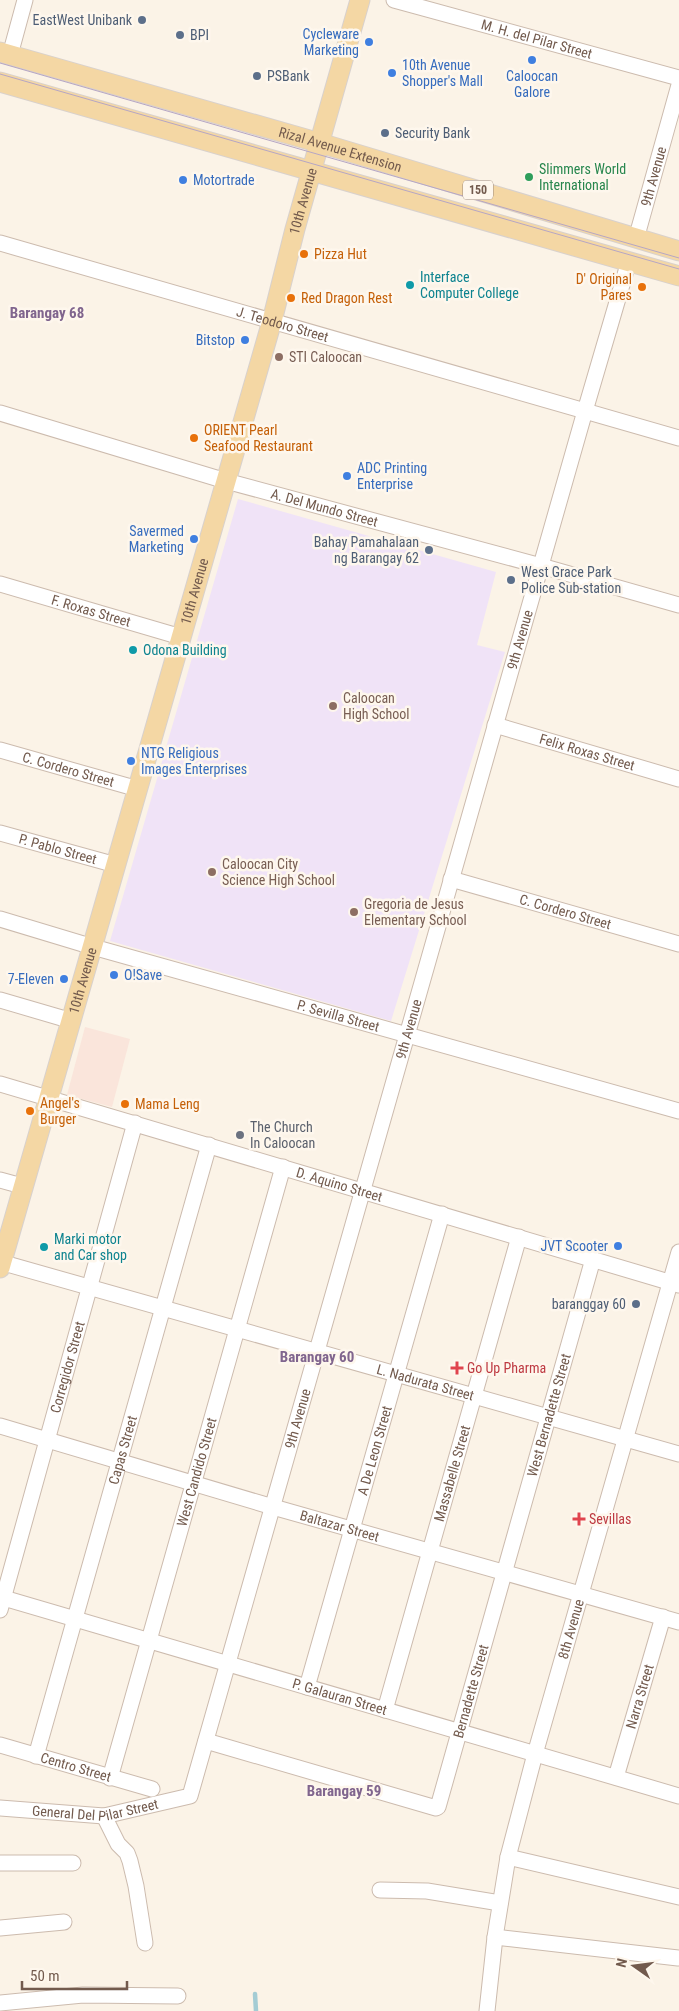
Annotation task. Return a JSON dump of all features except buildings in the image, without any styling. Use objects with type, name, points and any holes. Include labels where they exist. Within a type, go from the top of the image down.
[{"type":"main road","name":"10th Avenue","points":[[1,1264],[272,321],[360,0]]},
{"type":"main road","name":"Rizal Avenue Extension","points":[[5,53],[679,251]]},
{"type":"main road","name":"Rizal Avenue Extension","points":[[0,83],[679,276]]},
{"type":"street","points":[[5,53],[25,0]]},
{"type":"street","name":"M. H. del Pilar Street","points":[[394,0],[679,78]]},
{"type":"street","name":"9th Avenue","points":[[636,239],[679,85]]},
{"type":"street","name":"J. Teodoro Street","points":[[0,243],[679,438]]},
{"type":"street","name":"9th Avenue","points":[[190,1796],[584,411],[629,261]]},
{"type":"street","name":"A. Del Mundo Street","points":[[0,413],[226,481],[679,605]]},
{"type":"street","name":"F. Roxas Street","points":[[0,584],[181,637]]},
{"type":"street","name":"Felix Roxas Street","points":[[495,725],[679,779]]},
{"type":"street","name":"C. Cordero Street","points":[[0,750],[138,789]]},
{"type":"street","name":"P. Pablo Street","points":[[0,833],[116,865]]},
{"type":"street","name":"C. Cordero Street","points":[[451,878],[679,944]]},
{"type":"street","name":"P. Sevilla Street","points":[[0,919],[679,1111]]},
{"type":"street","points":[[0,1000],[72,1021]]},
{"type":"street","name":"D. Aquino Street","points":[[0,1084],[675,1283]]},
{"type":"street","name":"Corregidor Street","points":[[1,1601],[135,1123]]},
{"type":"street","name":"Capas Street","points":[[36,1756],[209,1145]]},
{"type":"street","name":"West Candido Street","points":[[110,1778],[283,1167]]},
{"type":"street","points":[[0,1180],[22,1186]]},
{"type":"street","name":"A De Leon Street","points":[[307,1687],[442,1214]]},
{"type":"street","name":"Massabelle Street","points":[[384,1710],[519,1237]]},
{"type":"street","name":"8th Avenue","points":[[487,2011],[495,1937],[508,1858],[535,1754],[626,1439],[675,1283],[679,1252]]},
{"type":"street","name":"West Bernadette Street","points":[[504,1572],[593,1259]]},
{"type":"street","name":"L. Nadurata Street","points":[[1,1264],[90,1287],[679,1454]]},
{"type":"street","name":"Baltazar Street","points":[[0,1426],[352,1530],[679,1622]]},
{"type":"street","name":"Bernadette Street","points":[[206,1741],[436,1808],[439,1805],[504,1572]]},
{"type":"street","name":"P. Galauran Street","points":[[1,1601],[75,1618],[679,1796]]},
{"type":"street","name":"Narra Street","points":[[616,1777],[664,1617]]},
{"type":"street","name":"Centro Street","points":[[0,1745],[152,1789]]},
{"type":"street","name":"General Del Pilar Street","points":[[0,1808],[104,1816],[190,1796]]},
{"type":"street","points":[[104,1816],[118,1844],[127,1853],[130,1861],[145,1943]]},
{"type":"street","points":[[508,1858],[679,1896]]},
{"type":"street","points":[[0,1863],[72,1862]]},
{"type":"street","points":[[380,1890],[427,1891],[500,1904]]},
{"type":"street","points":[[0,1928],[64,1922]]},
{"type":"street","points":[[495,1937],[678,1958]]},
{"type":"street","points":[[0,2003],[83,1995],[178,1996]]},
{"type":"shaded area","points":[[238,499],[496,572],[477,645],[505,652],[391,1021],[110,941]]},
{"type":"shaded area","points":[[85,1027],[130,1039],[112,1107],[67,1095]]},
{"type":"waterway","points":[[255,1994],[256,2011]]},
{"type":"tram line","points":[[0,63],[679,258]]},
{"type":"tram line","points":[[0,74],[679,269]]},
{"type":"place","name":"EastWest Unibank","points":[[142,20]]},
{"type":"place","name":"BPI","points":[[180,35]]},
{"type":"place","name":"Cycleware Marketing","points":[[369,42]]},
{"type":"place","name":"Caloocan Galore","points":[[532,60]]},
{"type":"place","name":"10th Avenue Shopper's Mall","points":[[392,73]]},
{"type":"place","name":"PSBank","points":[[257,76]]},
{"type":"place","name":"Security Bank","points":[[385,133]]},
{"type":"place","name":"Slimmers World International","points":[[529,177]]},
{"type":"place","name":"Motortrade","points":[[183,180]]},
{"type":"place","name":"Pizza Hut","points":[[304,254]]},
{"type":"place","name":"Interface Computer College","points":[[410,285]]},
{"type":"place","name":"D' Original Pares","points":[[642,287]]},
{"type":"place","name":"Red Dragon Rest","points":[[291,298]]},
{"type":"place","name":"Bitstop","points":[[245,340]]},
{"type":"place","name":"STI Caloocan","points":[[279,357]]},
{"type":"place","name":"ORIENT Pearl Seafood Restaurant","points":[[194,438]]},
{"type":"place","name":"ADC Printing Enterprise","points":[[347,476]]},
{"type":"place","name":"Savermed Marketing","points":[[194,539]]},
{"type":"place","name":"Bahay Pamahalaan ng Barangay 62","points":[[429,550]]},
{"type":"place","name":"West Grace Park Police Sub-station","points":[[511,580]]},
{"type":"place","name":"Odona Building","points":[[133,650]]},
{"type":"place","name":"Caloocan High School","points":[[333,706]]},
{"type":"place","name":"NTG Religious Images Enterprises","points":[[131,761]]},
{"type":"place","name":"Caloocan City Science High School","points":[[212,872]]},
{"type":"place","name":"Gregoria de Jesus Elementary School","points":[[354,912]]},
{"type":"place","name":"O!Save","points":[[114,975]]},
{"type":"place","name":"7-Eleven","points":[[64,979]]},
{"type":"place","name":"Mama Leng","points":[[125,1104]]},
{"type":"place","name":"Angel's Burger","points":[[30,1111]]},
{"type":"place","name":"The Church In Caloocan","points":[[240,1135]]},
{"type":"place","name":"JVT Scooter","points":[[618,1246]]},
{"type":"place","name":"Marki motor and Car shop","points":[[44,1247]]},
{"type":"place","name":"baranggay 60","points":[[636,1304]]},
{"type":"place","name":"Go Up Pharma","points":[[457,1368]]},
{"type":"place","name":"Sevillas","points":[[579,1519]]},
{"type":"district","name":"Barangay 68","points":[[47,313]]},
{"type":"district","name":"Barangay 60","points":[[317,1357]]},
{"type":"district","name":"Barangay 59","points":[[344,1791]]}]
